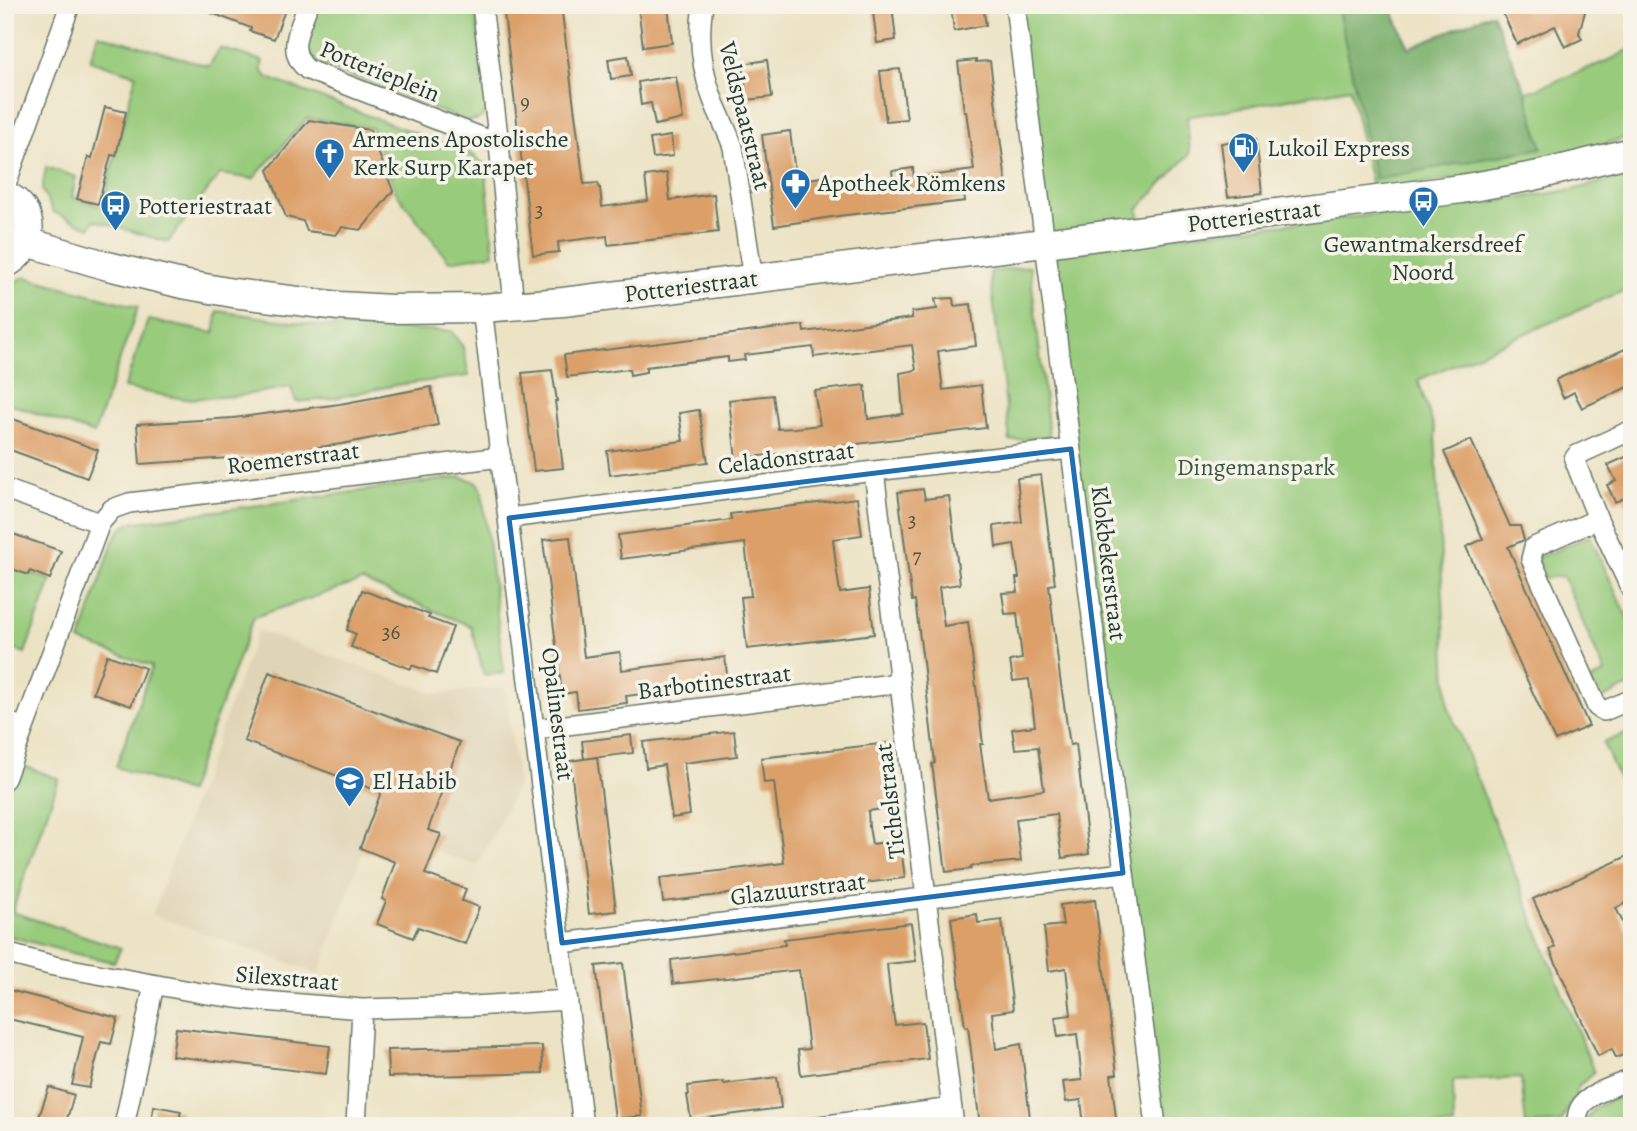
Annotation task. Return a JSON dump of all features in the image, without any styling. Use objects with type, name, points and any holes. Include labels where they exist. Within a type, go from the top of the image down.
[{"type":"street","points":[[5,187],[70,5]]},
{"type":"street","name":"Potterieplein","points":[[308,5],[295,46],[298,59],[307,70],[499,144]]},
{"type":"street","points":[[482,5],[499,144],[514,306]]},
{"type":"street","name":"Veldspaatstraat","points":[[703,5],[700,31],[703,66],[712,97],[733,147],[753,279]]},
{"type":"street","name":"Klokbekerstraat","points":[[1016,5],[1156,1126]]},
{"type":"street","name":"Potteriestraat","points":[[27,242],[108,266],[233,293],[339,306],[392,309],[482,308],[563,302],[753,279],[1461,189],[1632,152]]},
{"type":"street","points":[[5,195],[15,201],[26,215],[29,230],[27,242],[20,254],[5,264]]},
{"type":"street","name":"Opalinestraat","points":[[482,308],[583,1126]]},
{"type":"street","points":[[1632,430],[1577,455],[1574,459],[1598,519],[1632,591]]},
{"type":"street","name":"Celadonstraat","points":[[509,518],[1070,449]]},
{"type":"street","name":"Roemerstraat","points":[[100,523],[111,509],[129,503],[500,457]]},
{"type":"street","name":"Tichelstraat","points":[[874,471],[953,1117]]},
{"type":"street","points":[[5,489],[100,523],[5,779]]},
{"type":"street","points":[[1598,519],[1534,547],[1531,558],[1597,707],[1604,711],[1632,699]]},
{"type":"street","name":"Barbotinestraat","points":[[535,729],[900,683]]},
{"type":"street","points":[[5,721],[24,728]]},
{"type":"street","name":"Glazuurstraat","points":[[562,943],[1123,873]]},
{"type":"street","name":"Silexstraat","points":[[5,953],[54,966],[252,1000],[362,1009],[568,1000]]},
{"type":"street","points":[[124,1126],[154,985]]},
{"type":"street","points":[[356,1126],[362,1009]]},
{"type":"street","points":[[1576,1126],[1581,1105],[1588,1099],[1632,1079]]},
{"type":"street","points":[[820,1126],[953,1117]]},
{"type":"highlighted area","points":[[1071,449],[1123,873],[562,943],[509,518]]},
{"type":"shaded area","name":"El Habib","points":[[258,630],[436,694],[505,686],[518,785],[477,866],[383,831],[374,856],[362,853],[319,974],[152,915]]},
{"type":"green space","points":[[316,5],[475,5],[488,107],[484,114],[476,120],[465,121],[318,64],[306,42],[307,29]]},
{"type":"green space","name":"Dingemanspark","points":[[1017,5],[1390,5],[1409,48],[1492,13],[1526,93],[1614,58],[1632,48],[1632,136],[1473,176],[1373,191],[1350,88],[1187,117],[1190,154],[1138,209],[1144,239],[1487,203],[1572,190],[1632,174],[1632,287],[1418,380],[1435,431],[1448,706],[1594,1072],[1579,1086],[1561,1123],[1526,1125],[1521,1078],[1453,1081],[1454,1126],[1157,1126]]},
{"type":"green space","points":[[1337,5],[1390,5],[1409,48],[1492,13],[1526,93],[1542,148],[1375,179]]},
{"type":"green space","points":[[98,34],[209,66],[220,48],[263,61],[261,70],[268,78],[473,155],[485,165],[494,254],[449,261],[396,192],[372,128],[307,118],[253,179],[220,174],[168,242],[94,220],[90,228],[53,212],[42,190],[46,167],[76,177],[72,197],[102,207],[136,75],[90,60]]},
{"type":"green space","points":[[1030,266],[1049,436],[1010,441],[990,272]]},
{"type":"green space","points":[[25,277],[138,307],[94,434],[5,402],[5,286]]},
{"type":"green space","points":[[218,311],[321,326],[451,331],[463,347],[469,376],[296,402],[291,387],[238,396],[184,399],[124,388],[148,320],[214,333]]},
{"type":"green space","points":[[461,477],[477,482],[482,491],[504,673],[484,675],[471,626],[362,581],[254,617],[188,792],[116,767],[152,666],[80,641],[113,542],[124,527],[130,523]]},
{"type":"green space","points":[[1590,536],[1632,628],[1632,685],[1599,700],[1590,681],[1605,673],[1563,576],[1545,578],[1537,558]]},
{"type":"green space","points":[[5,564],[51,580],[25,653],[5,646]]},
{"type":"green space","points":[[1632,731],[1632,808],[1603,743]]},
{"type":"green space","points":[[19,764],[59,779],[12,912],[121,948],[114,962],[5,935],[5,803]]},
{"type":"green space","points":[[1632,1091],[1632,1126],[1581,1126],[1596,1107]]},
{"type":"building","points":[[196,5],[287,5],[274,39],[250,31],[251,28]]},
{"type":"building","points":[[503,5],[561,5],[584,184],[598,183],[602,207],[648,201],[645,176],[667,173],[670,200],[714,194],[718,232],[608,245],[607,236],[558,242],[559,252],[533,255]]},
{"type":"building","points":[[638,5],[668,5],[672,43],[643,47]]},
{"type":"building","points":[[872,5],[892,5],[896,40],[877,43]]},
{"type":"building","points":[[951,5],[983,5],[986,25],[954,31]]},
{"type":"building","points":[[1499,5],[1587,5],[1579,33],[1582,39],[1565,47],[1555,26],[1517,44]]},
{"type":"building","points":[[628,56],[631,76],[611,79],[608,59]]},
{"type":"building","points":[[767,60],[772,97],[747,100],[743,64]]},
{"type":"building","points":[[990,61],[1006,182],[995,184],[996,188],[964,192],[965,201],[774,226],[762,135],[790,131],[796,181],[828,176],[830,187],[893,179],[892,171],[913,168],[914,178],[974,170],[958,62]]},
{"type":"building","points":[[900,69],[907,119],[886,121],[880,71]]},
{"type":"building","points":[[676,77],[683,119],[655,125],[651,103],[641,105],[638,82]]},
{"type":"building","points":[[105,107],[126,112],[116,156],[111,155],[98,204],[77,199],[88,157],[92,158]]},
{"type":"building","name":"Armeens Apostolische Kerk Surp Karapet","points":[[309,120],[370,130],[393,191],[361,230],[342,227],[336,235],[307,231],[303,221],[286,217],[268,170]]},
{"type":"building","points":[[671,136],[673,156],[653,158],[650,139]]},
{"type":"building","points":[[1256,138],[1262,193],[1228,197],[1221,143]]},
{"type":"building","points":[[953,298],[954,306],[971,304],[976,346],[938,351],[943,390],[981,385],[986,428],[736,459],[729,400],[773,395],[778,429],[795,428],[820,425],[814,391],[865,385],[868,419],[903,414],[900,373],[916,370],[912,345],[814,357],[813,347],[744,355],[745,360],[728,362],[728,357],[646,367],[646,372],[630,375],[629,369],[567,377],[564,355],[803,325],[804,332],[912,318],[912,312],[937,309],[935,299]]},
{"type":"building","points":[[1632,346],[1632,385],[1582,408],[1574,392],[1563,398],[1557,379]]},
{"type":"building","points":[[552,370],[563,468],[534,471],[522,373]]},
{"type":"building","points":[[431,387],[438,425],[342,444],[245,457],[140,464],[137,424],[233,418],[340,404]]},
{"type":"building","points":[[699,410],[708,462],[610,475],[607,451],[683,441],[679,413]]},
{"type":"building","points":[[5,416],[98,450],[87,478],[5,448]]},
{"type":"building","points":[[1471,440],[1510,526],[1520,526],[1524,540],[1508,547],[1589,726],[1555,741],[1466,547],[1483,539],[1444,452]]},
{"type":"building","points":[[1632,454],[1632,515],[1624,498],[1615,502],[1607,485],[1616,481],[1608,465]]},
{"type":"building","points":[[1041,475],[1055,584],[1049,585],[1060,678],[1070,745],[1076,744],[1089,854],[1062,858],[1056,814],[1016,819],[1021,861],[971,866],[971,869],[946,872],[922,654],[915,600],[912,601],[898,492],[923,489],[925,499],[949,496],[960,584],[939,587],[944,626],[968,622],[988,798],[1044,790],[1038,747],[1015,749],[1012,729],[1035,726],[1029,679],[1013,681],[1010,661],[1022,659],[1017,613],[1005,614],[1002,593],[1018,592],[1016,578],[1019,578],[1014,544],[996,547],[994,526],[1022,522],[1017,478]]},
{"type":"building","points":[[857,498],[862,535],[833,539],[836,565],[840,593],[869,589],[874,634],[747,649],[741,597],[751,596],[745,543],[621,559],[618,535],[731,520],[730,514]]},
{"type":"building","points":[[5,531],[61,551],[50,579],[30,571],[28,575],[5,566]]},
{"type":"building","points":[[570,537],[584,657],[620,652],[622,670],[725,657],[728,683],[626,696],[627,703],[578,709],[576,692],[562,694],[543,540]]},
{"type":"building","points":[[362,590],[430,615],[428,618],[453,627],[436,674],[412,665],[411,669],[351,647],[356,634],[347,630]]},
{"type":"building","points":[[107,655],[145,668],[131,706],[93,693]]},
{"type":"building","points":[[269,672],[460,742],[428,830],[441,834],[425,874],[466,889],[462,901],[479,907],[465,944],[418,927],[413,938],[377,924],[386,901],[382,899],[395,862],[360,848],[381,792],[244,741]]},
{"type":"building","points":[[734,731],[737,756],[684,763],[690,815],[672,818],[664,765],[646,768],[643,742]]},
{"type":"building","points":[[631,735],[633,753],[584,759],[582,741]]},
{"type":"building","points":[[888,743],[896,807],[868,811],[869,827],[872,844],[900,840],[905,878],[778,894],[777,888],[663,902],[660,878],[784,863],[774,782],[764,783],[761,758]]},
{"type":"building","points":[[597,757],[616,911],[589,914],[570,761]]},
{"type":"building","points":[[1632,854],[1632,900],[1616,908],[1632,942],[1632,1051],[1616,1058],[1612,1049],[1598,1056],[1550,950],[1555,947],[1533,899]]},
{"type":"building","points":[[1095,900],[1117,1074],[1111,1075],[1117,1126],[1084,1126],[1081,1100],[1066,1102],[1063,1082],[1082,1080],[1077,1034],[1058,1037],[1055,1017],[1071,1015],[1066,968],[1049,971],[1044,927],[1063,925],[1060,905]]},
{"type":"building","points":[[977,914],[978,923],[1002,920],[1013,1010],[992,1013],[996,1049],[1021,1044],[1031,1126],[980,1126],[951,918]]},
{"type":"building","points":[[911,923],[916,961],[887,964],[890,993],[895,1025],[923,1022],[928,1059],[801,1075],[798,1050],[809,1049],[799,970],[673,984],[671,960],[785,945],[784,939]]},
{"type":"building","points":[[623,963],[642,1116],[615,1119],[596,966]]},
{"type":"building","points":[[5,989],[118,1018],[111,1044],[101,1042],[89,1088],[72,1085],[83,1037],[5,1018]]},
{"type":"building","points":[[176,1028],[330,1046],[326,1074],[172,1056]]},
{"type":"building","points":[[542,1046],[543,1073],[388,1077],[387,1050]]},
{"type":"building","points":[[777,1077],[781,1108],[691,1120],[688,1086]]},
{"type":"building","points":[[49,1087],[74,1095],[65,1126],[36,1126]]},
{"type":"building","points":[[154,1106],[181,1111],[178,1126],[150,1126]]},
{"type":"place","name":"Lukoil Express","points":[[1244,175]]},
{"type":"place","name":"Armeens Apostolische Kerk Surp Karapet","points":[[330,180]]},
{"type":"place","name":"Apotheek Römkens","points":[[795,210]]},
{"type":"place","name":"Gewantmakersdreef Noord","points":[[1423,229]]},
{"type":"place","name":"Potteriestraat","points":[[115,233]]},
{"type":"place","name":"El Habib","points":[[349,808]]}]
